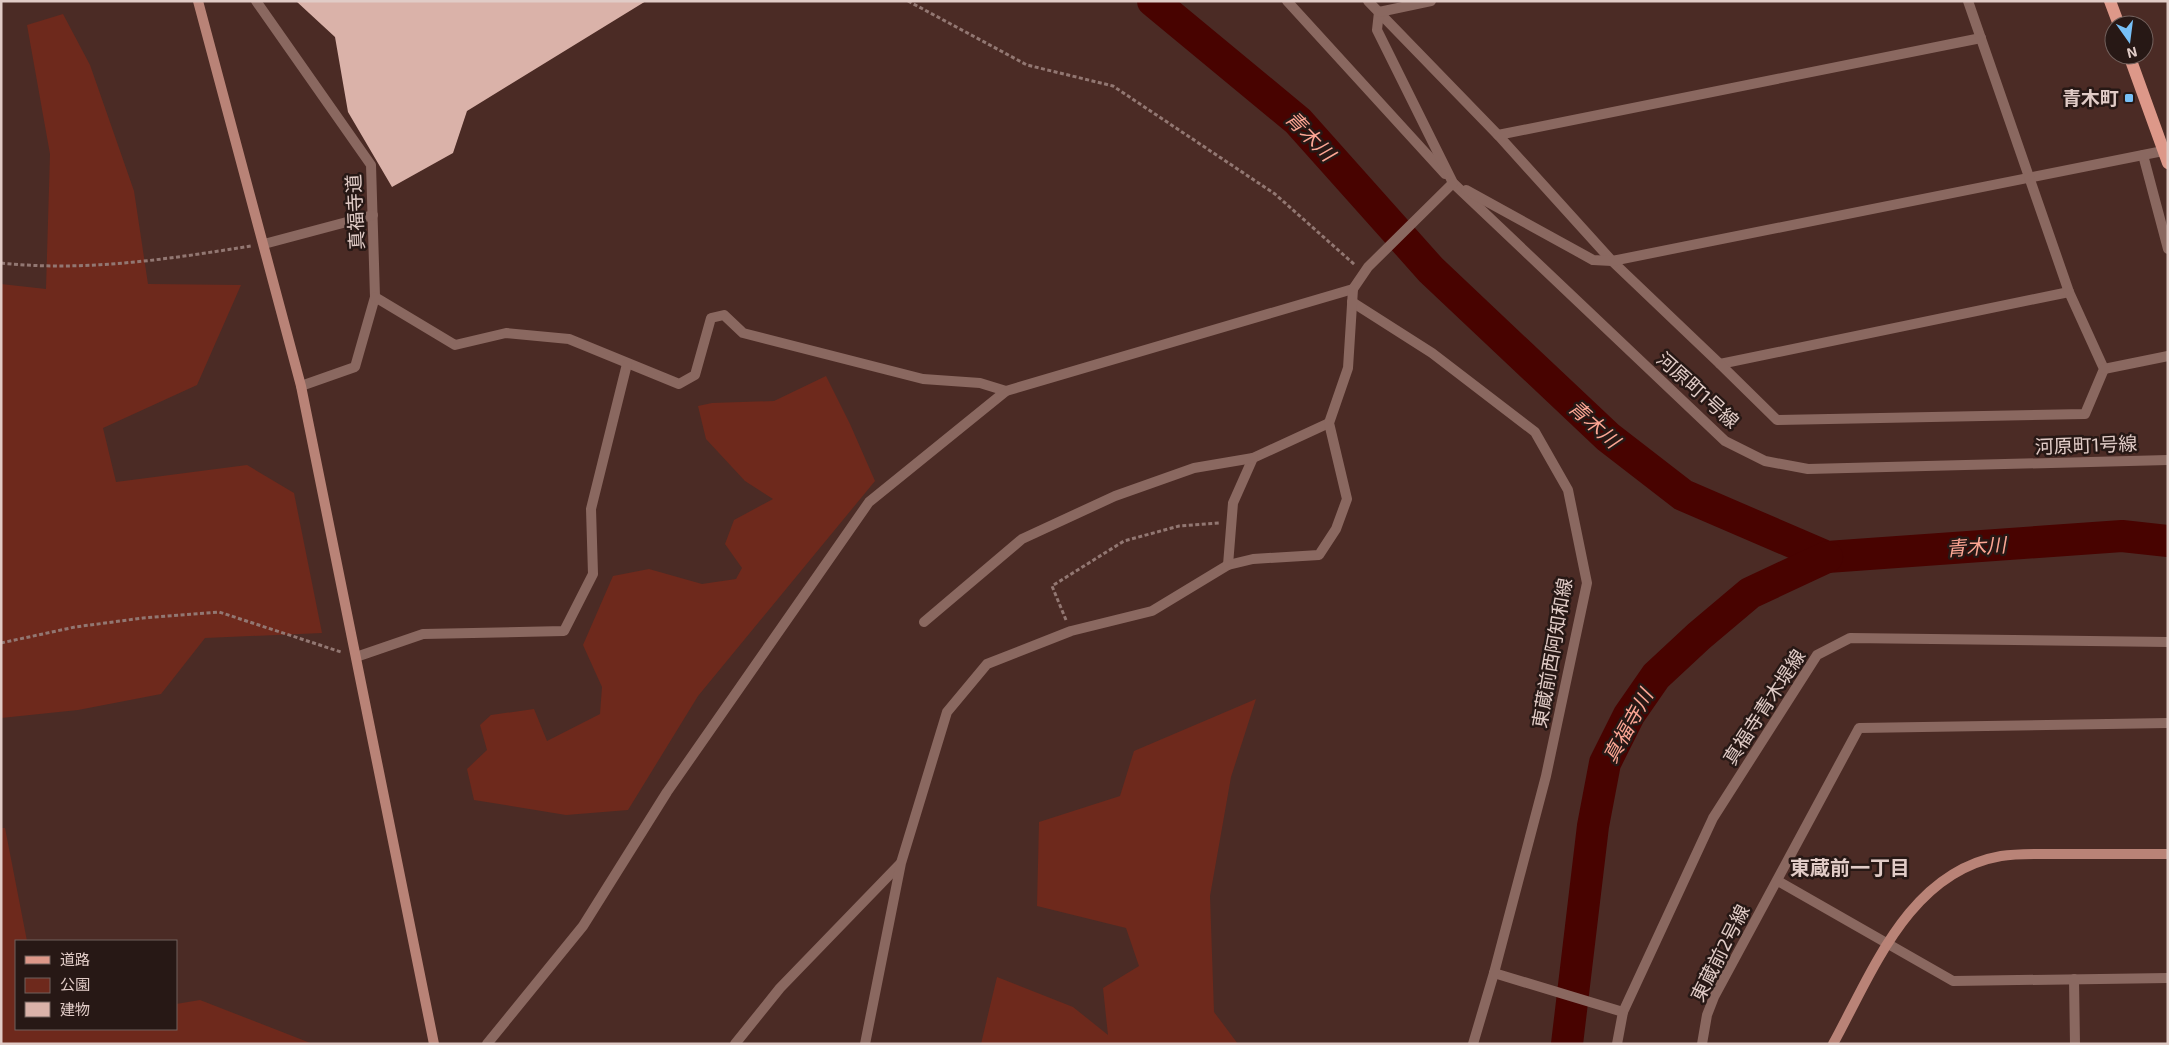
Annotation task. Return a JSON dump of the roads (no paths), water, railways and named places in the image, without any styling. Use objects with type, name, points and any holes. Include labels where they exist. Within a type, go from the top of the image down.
[{"type":"main road","points":[[2110,1],[2115,15]]},
{"type":"main road","points":[[2133,65],[2166,155]]},
{"type":"street","points":[[198,1],[301,386],[434,1044]]},
{"type":"street","name":"真福寺道","points":[[256,1],[371,165],[375,297],[355,367],[301,386]]},
{"type":"street","points":[[1287,1],[1453,183],[1592,260],[1612,261],[2143,155],[2166,155]]},
{"type":"street","points":[[1368,1],[1498,135],[1612,261],[1777,420],[2085,414],[2104,369],[2069,292],[1968,1]]},
{"type":"street","points":[[1379,12],[1431,1]]},
{"type":"street","points":[[1379,12],[1377,30],[1453,183]]},
{"type":"street","points":[[1498,135],[1981,38]]},
{"type":"street","points":[[2143,155],[2168,249]]},
{"type":"street","points":[[865,1044],[901,863],[947,712],[987,664],[1071,631],[1152,611],[1228,565],[1254,559],[1319,555],[1336,529],[1347,499],[1329,423],[1348,368],[1352,289],[1365,270],[1453,183]]},
{"type":"street","name":"河原町1号線","points":[[1453,183],[1701,420],[1725,440],[1765,461],[1808,469],[2168,460]]},
{"type":"street","points":[[264,244],[373,214]]},
{"type":"street","points":[[487,1044],[583,926],[667,792],[869,502],[1006,390],[1352,289]]},
{"type":"street","points":[[1720,364],[2069,292]]},
{"type":"street","points":[[375,297],[455,344],[506,333],[569,339],[679,384],[695,375],[711,318],[724,315],[743,332],[923,379],[980,383],[1006,390]]},
{"type":"street","name":"東蔵前西阿知和線","points":[[1352,302],[1432,353],[1535,432],[1568,490],[1587,583],[1546,776],[1494,973],[1473,1044]]},
{"type":"street","points":[[2104,369],[2168,356]]},
{"type":"street","points":[[356,656],[424,634],[564,631],[593,574],[591,509],[628,364]]},
{"type":"street","points":[[924,622],[1022,539],[1115,496],[1194,468],[1253,458],[1329,423]]},
{"type":"street","points":[[1228,565],[1233,503],[1253,458]]},
{"type":"street","name":"真福寺青木堤線","points":[[1617,1044],[1623,1012],[1713,818],[1817,654],[1850,638],[2168,642]]},
{"type":"street","name":"東蔵前2号線","points":[[1702,1044],[1707,1015],[1714,997],[1859,728],[2168,723]]},
{"type":"street","points":[[1833,1044],[1888,944],[1917,903],[1946,877],[1973,864],[2013,854],[2168,854]]},
{"type":"street","points":[[735,1044],[780,988],[901,863]]},
{"type":"street","points":[[1778,880],[1953,981],[2168,978]]},
{"type":"street","points":[[1494,973],[1623,1012]]},
{"type":"street","points":[[2074,979],[2075,1044]]},
{"type":"waterway","name":"青木川","points":[[1153,1],[1298,121],[1431,270],[1608,437],[1683,495],[1827,557],[2122,536],[2168,541]]},
{"type":"waterway","name":"真福寺川","points":[[1567,1044],[1593,826],[1605,763],[1629,715],[1656,676],[1699,636],[1750,593],[1827,557]]},
{"type":"place","name":"青木町","points":[[2129,98]]},
{"type":"district","name":"東蔵前一丁目","points":[[1850,868]]}]
